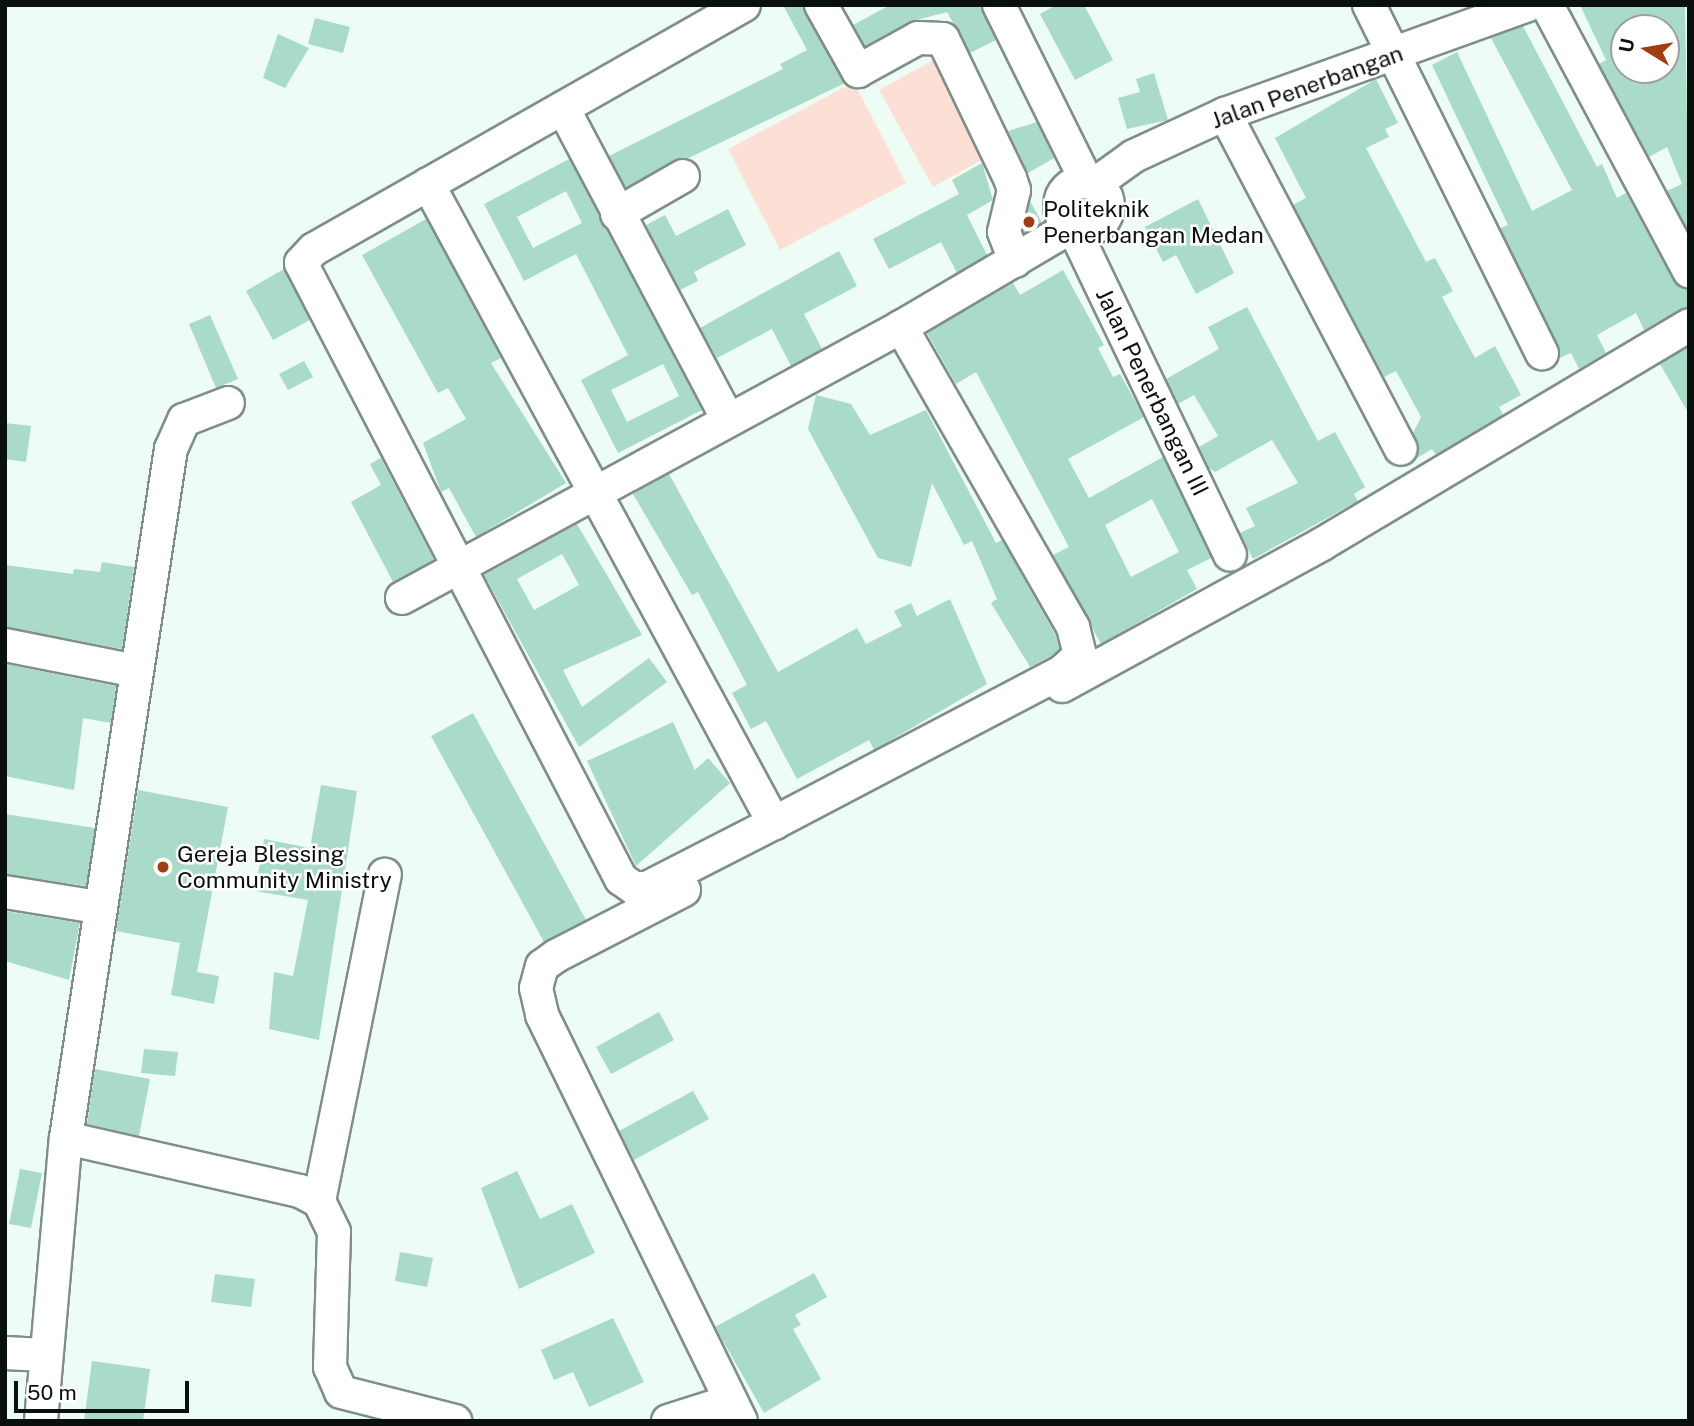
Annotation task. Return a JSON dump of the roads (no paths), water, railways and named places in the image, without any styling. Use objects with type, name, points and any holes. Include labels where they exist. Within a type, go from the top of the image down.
[{"type":"street","points":[[744,5],[314,249],[301,263],[625,883],[647,888],[1063,671],[1080,655],[1073,627],[901,327]]},
{"type":"street","points":[[821,5],[858,71],[927,35],[943,39],[1014,190],[1004,232],[1015,261]]},
{"type":"street","points":[[1369,5],[1542,353]]},
{"type":"street","name":"Jalan Penerbangan","points":[[1091,183],[1134,156],[1225,114],[1394,56],[1527,5]]},
{"type":"street","points":[[1547,5],[1689,271]]},
{"type":"street","points":[[402,598],[901,327],[1072,228],[1094,228],[1107,214],[1105,194],[1091,183],[1012,10]]},
{"type":"street","points":[[563,108],[728,419]]},
{"type":"street","points":[[1225,114],[1401,449]]},
{"type":"street","points":[[617,214],[683,176]]},
{"type":"street","points":[[428,184],[598,492],[774,823]]},
{"type":"street","name":"Jalan Penerbangan III","points":[[1072,228],[1230,555]]},
{"type":"street","points":[[668,1421],[736,1411],[542,1015],[536,988],[542,967],[1322,544],[1689,325]]},
{"type":"street","points":[[41,1421],[66,1138],[98,907],[174,436],[184,420],[228,403]]},
{"type":"street","points":[[5,645],[136,671]]},
{"type":"street","points":[[319,1201],[384,875]]},
{"type":"street","points":[[5,892],[98,907]]},
{"type":"street","points":[[66,1138],[300,1191],[319,1201],[334,1231],[330,1367],[341,1392],[455,1421]]},
{"type":"street","points":[[5,1353],[45,1355]]},
{"type":"place","name":"Politeknik Penerbangan Medan","points":[[1029,222]]},
{"type":"place","name":"Gereja Blessing Community Ministry","points":[[163,867]]}]
